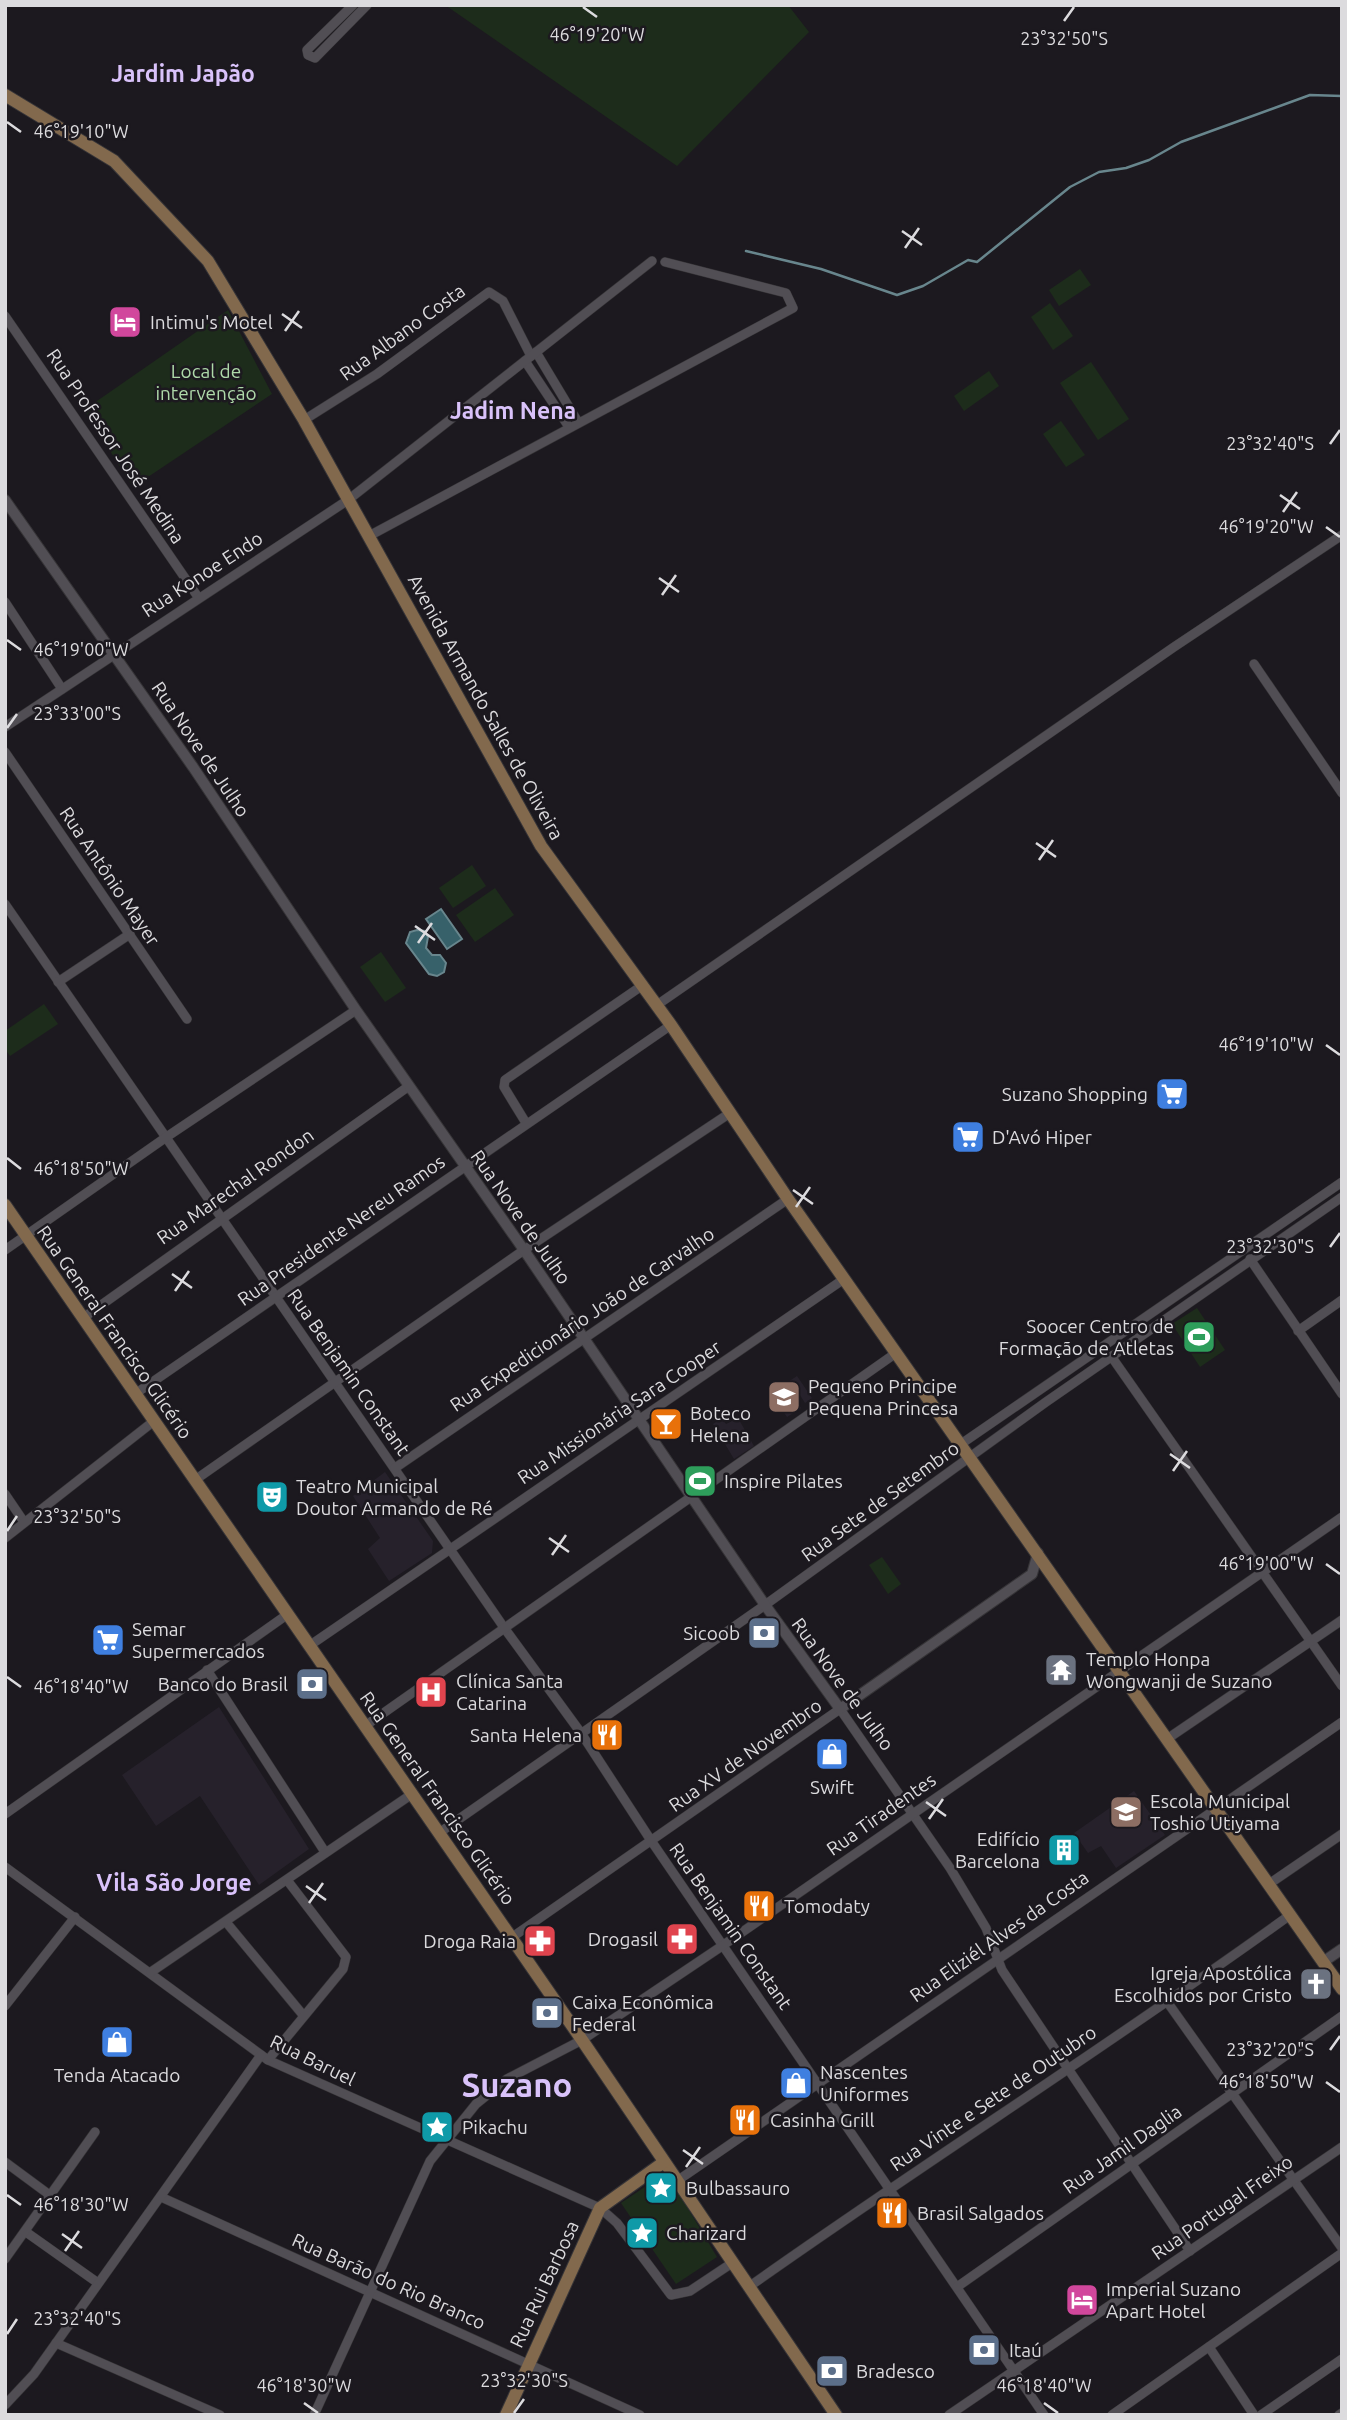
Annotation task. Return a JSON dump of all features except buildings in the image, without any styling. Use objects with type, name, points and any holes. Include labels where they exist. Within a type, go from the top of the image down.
[{"type":"main road","name":"Avenida Armando Salles de Oliveira","points":[[5,95],[98,148],[131,175],[208,261],[232,295],[304,421],[526,821],[657,1004],[788,1199],[1342,1989]]},
{"type":"main road","name":"Rua General Francisco Glicério","points":[[5,1205],[582,2040],[750,2286],[832,2413]]},
{"type":"main road","points":[[600,2208],[664,2162]]},
{"type":"main road","name":"Rua Rui Barbosa","points":[[506,2415],[600,2208]]},
{"type":"street","points":[[353,5],[307,54],[315,58],[367,5]]},
{"type":"street","name":"Rua Konoe Endo","points":[[5,727],[348,500],[652,261]]},
{"type":"street","points":[[369,536],[793,308],[786,293],[665,262]]},
{"type":"street","name":"Rua Albano Costa","points":[[304,421],[377,374],[489,292],[503,301],[569,427]]},
{"type":"street","name":"Rua Professor José Medina","points":[[5,316],[198,597]]},
{"type":"street","name":"Rua Albano Costa","points":[[531,357],[578,422]]},
{"type":"street","name":"Rua Nove de Julho","points":[[5,500],[114,653],[765,1605],[912,1812],[986,1928],[1002,1970],[1190,2251]]},
{"type":"street","points":[[657,1004],[1342,535]]},
{"type":"street","points":[[7,607],[62,689]]},
{"type":"street","points":[[1254,664],[1342,793]]},
{"type":"street","name":"Rua Antônio Mayer","points":[[5,752],[187,1019]]},
{"type":"street","name":"Rua Benjamin Constant","points":[[5,904],[219,1218],[580,1733],[722,1946],[818,2082],[1044,2415]]},
{"type":"street","points":[[58,982],[130,934]]},
{"type":"street","points":[[526,1123],[504,1087],[505,1080],[643,985]]},
{"type":"street","points":[[5,1250],[165,1138],[356,1010]]},
{"type":"street","name":"Rua Presidente Nereu Ramos","points":[[135,1394],[671,1025]]},
{"type":"street","name":"Rua Marechal Rondon","points":[[83,1318],[219,1218],[409,1086]]},
{"type":"street","points":[[195,1480],[524,1250],[730,1113]]},
{"type":"street","name":"Rua Sete de Setembro","points":[[961,1444],[1342,1182]]},
{"type":"street","name":"Rua Sete de Setembro","points":[[439,1833],[765,1605],[1111,1356],[1342,1197]]},
{"type":"street","name":"Rua Expedicionário João de Carvalho","points":[[395,1468],[788,1199]]},
{"type":"street","points":[[1251,1259],[1342,1394]]},
{"type":"street","name":"Rua Missionária Sara Cooper","points":[[309,1646],[844,1279]]},
{"type":"street","points":[[1298,1331],[1342,1300]]},
{"type":"street","points":[[365,1726],[896,1353]]},
{"type":"street","points":[[1111,1356],[1342,1686]]},
{"type":"street","points":[[5,1538],[154,1421]]},
{"type":"street","points":[[5,1494],[24,1522]]},
{"type":"street","name":"Rua Tiradentes","points":[[314,2415],[430,2161],[443,2141],[493,2089],[528,2066],[582,2040],[722,1946],[1342,1517]]},
{"type":"street","points":[[1038,1553],[1031,1574],[1055,1577]]},
{"type":"street","name":"Rua XV de Novembro","points":[[511,1938],[652,1842],[1031,1574]]},
{"type":"street","points":[[5,1814],[288,1614]]},
{"type":"street","points":[[1167,1739],[1342,1620]]},
{"type":"street","points":[[207,1670],[325,1852]]},
{"type":"street","name":"Rua Eliziél Alves da Costa","points":[[677,2181],[1215,1807],[1342,1722]]},
{"type":"street","points":[[151,1972],[412,1794]]},
{"type":"street","points":[[1269,1884],[1342,1834]]},
{"type":"street","name":"Rua Baruel","points":[[5,1867],[265,2058],[443,2141],[600,2208]]},
{"type":"street","points":[[5,2405],[27,2382],[265,2058],[343,1969],[345,1952],[287,1880]]},
{"type":"street","name":"Rua Vinte e Sete de Outubro","points":[[750,2286],[889,2188],[1168,2003],[1290,1915]]},
{"type":"street","points":[[5,2006],[75,1917]]},
{"type":"street","points":[[226,1922],[303,2015]]},
{"type":"street","points":[[1322,1962],[1342,1949]]},
{"type":"street","points":[[1168,2003],[1342,2248]]},
{"type":"street","name":"Rua Jamil Daglia","points":[[957,2287],[1342,2016]]},
{"type":"street","points":[[5,2259],[95,2132]]},
{"type":"street","name":"Rua Portugal Freixo","points":[[949,2415],[1342,2147]]},
{"type":"street","points":[[5,2162],[51,2196]]},
{"type":"street","name":"Rua Barão do Rio Branco","points":[[161,2197],[640,2415]]},
{"type":"street","points":[[600,2208],[617,2223],[671,2295],[690,2291],[732,2263]]},
{"type":"street","points":[[26,2231],[98,2283]]},
{"type":"street","points":[[1112,2415],[1342,2253]]},
{"type":"street","points":[[56,2343],[220,2415]]},
{"type":"street","points":[[1209,2347],[1254,2415]]},
{"type":"street","points":[[1261,2415],[1342,2358]]},
{"type":"shaded area","name":"Pequeno Principe Pequena Princesa","points":[[797,1376],[812,1398],[805,1403],[798,1392],[792,1395],[801,1408],[787,1417],[771,1393]]},
{"type":"shaded area","points":[[722,1418],[726,1424],[738,1418],[754,1446],[734,1459],[713,1424]]},
{"type":"shaded area","points":[[385,1472],[433,1541],[432,1553],[389,1581],[368,1549],[380,1538],[353,1496]]},
{"type":"shaded area","points":[[219,1707],[309,1849],[259,1885],[200,1796],[156,1826],[122,1775]]},
{"type":"shaded area","name":"Escola Municipal Toshio Utiyama","points":[[1134,1791],[1165,1835],[1116,1868],[1101,1846],[1088,1853],[1074,1833]]},
{"type":"green space","points":[[445,5],[788,5],[809,32],[677,166]]},
{"type":"green space","points":[[1080,269],[1091,285],[1059,306],[1049,290]]},
{"type":"green space","points":[[1050,303],[1073,336],[1053,350],[1031,317]]},
{"type":"green space","name":"Local de intervenção","points":[[228,310],[272,394],[133,487],[84,410]]},
{"type":"green space","points":[[1091,362],[1129,419],[1098,440],[1060,383]]},
{"type":"green space","points":[[989,371],[999,386],[964,411],[954,396]]},
{"type":"green space","points":[[1061,421],[1085,455],[1066,467],[1043,434]]},
{"type":"green space","points":[[472,865],[486,886],[453,908],[439,888]]},
{"type":"green space","points":[[495,888],[514,915],[475,942],[456,915]]},
{"type":"green space","points":[[381,952],[406,988],[385,1002],[360,967]]},
{"type":"green space","points":[[44,1004],[58,1024],[10,1056],[5,1049],[5,1031]]},
{"type":"green space","name":"Soocer Centro de Formação de Atletas","points":[[1197,1308],[1225,1350],[1200,1367],[1172,1324]]},
{"type":"green space","points":[[882,1557],[901,1584],[888,1594],[869,1565]]},
{"type":"green space","points":[[664,2174],[668,2175],[717,2257],[676,2284],[621,2203]]},
{"type":"water","points":[[441,909],[462,939],[447,949],[426,919]]},
{"type":"water","points":[[425,931],[428,937],[426,948],[432,955],[440,955],[446,963],[444,972],[437,976],[429,974],[406,943],[410,932]]},
{"type":"waterway","points":[[746,251],[821,269],[897,295],[923,286],[968,260],[977,262],[1070,187],[1099,172],[1126,168],[1149,160],[1181,142],[1310,95],[1342,96]]},
{"type":"place","name":"Intimu's Motel","points":[[125,322]]},
{"type":"place","name":"Suzano Shopping","points":[[1172,1094]]},
{"type":"place","name":"D'Avó Hiper","points":[[968,1137]]},
{"type":"place","name":"Soocer Centro de Formação de Atletas","points":[[1199,1337]]},
{"type":"place","name":"Pequeno Principe Pequena Princesa","points":[[784,1397]]},
{"type":"place","name":"Boteco Helena","points":[[666,1424]]},
{"type":"place","name":"Inspire Pilates","points":[[700,1481]]},
{"type":"place","name":"Teatro Municipal Doutor Armando de Ré","points":[[272,1497]]},
{"type":"place","name":"Sicoob","points":[[764,1633]]},
{"type":"place","name":"Semar Supermercados","points":[[108,1640]]},
{"type":"place","name":"Templo Honpa Wongwanji de Suzano","points":[[1061,1670]]},
{"type":"place","name":"Banco do Brasil","points":[[312,1684]]},
{"type":"place","name":"Clínica Santa Catarina","points":[[431,1692]]},
{"type":"place","name":"Santa Helena","points":[[607,1735]]},
{"type":"place","name":"Swift","points":[[832,1754]]},
{"type":"place","name":"Escola Municipal Toshio Utiyama","points":[[1126,1812]]},
{"type":"place","name":"Edifício Barcelona","points":[[1064,1850]]},
{"type":"place","name":"Tomodaty","points":[[759,1906]]},
{"type":"place","name":"Drogasil","points":[[682,1939]]},
{"type":"place","name":"Droga Raia","points":[[540,1941]]},
{"type":"place","name":"Igreja Apostólica Escolhidos por Cristo","points":[[1316,1984]]},
{"type":"place","name":"Caixa Econômica Federal","points":[[547,2013]]},
{"type":"place","name":"Tenda Atacado","points":[[117,2042]]},
{"type":"place","name":"Nascentes Uniformes","points":[[796,2083]]},
{"type":"place","name":"Casinha Grill","points":[[745,2120]]},
{"type":"place","name":"Pikachu","points":[[437,2127]]},
{"type":"place","name":"Bulbassauro","points":[[661,2188]]},
{"type":"place","name":"Brasil Salgados","points":[[892,2213]]},
{"type":"place","name":"Charizard","points":[[642,2233]]},
{"type":"place","name":"Imperial Suzano Apart Hotel","points":[[1082,2300]]},
{"type":"place","name":"Itaú","points":[[984,2350]]},
{"type":"place","name":"Bradesco","points":[[832,2371]]},
{"type":"district","name":"Jardim Japão","points":[[183,74]]},
{"type":"district","name":"Jadim Nena","points":[[513,411]]},
{"type":"district","name":"Vila São Jorge","points":[[174,1883]]},
{"type":"district","name":"Suzano","points":[[517,2085]]}]
